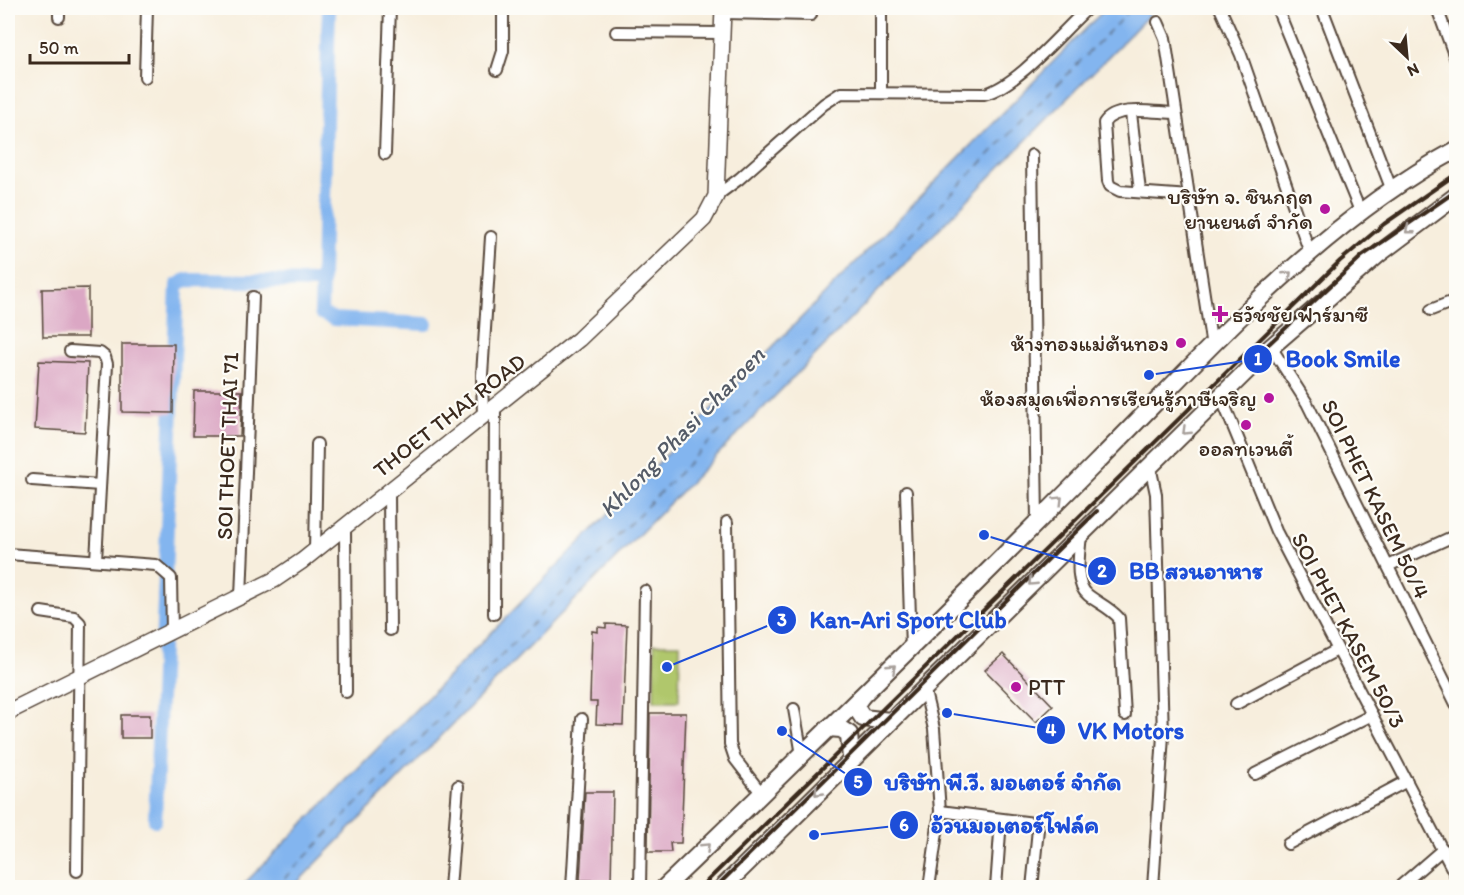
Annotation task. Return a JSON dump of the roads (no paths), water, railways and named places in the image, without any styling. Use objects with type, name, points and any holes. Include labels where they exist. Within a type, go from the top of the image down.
[{"type":"main road","name":"THOET THAI ROAD","points":[[8,712],[274,580],[315,551],[489,413],[579,339],[654,269],[704,219],[716,196],[723,10]]},
{"type":"main road","points":[[664,888],[911,650],[1212,347],[1310,253],[1391,188],[1456,150]]},
{"type":"main road","points":[[722,888],[1271,347],[1372,260],[1456,196]]},
{"type":"main road","points":[[862,696],[856,702],[858,714],[871,721],[890,721]]},
{"type":"main road","points":[[828,728],[842,729],[849,734],[851,759]]},
{"type":"street","points":[[145,77],[147,8]]},
{"type":"street","points":[[385,154],[390,8]]},
{"type":"street","points":[[497,70],[503,51],[503,8]]},
{"type":"street","points":[[881,8],[881,93]]},
{"type":"street","points":[[716,196],[740,179],[833,97],[852,91],[984,94],[996,91],[1013,79],[1088,8]]},
{"type":"street","points":[[1220,8],[1241,55],[1310,253]]},
{"type":"street","points":[[1277,8],[1360,211]]},
{"type":"street","points":[[1322,8],[1391,188]]},
{"type":"street","points":[[1437,8],[1456,60]]},
{"type":"street","points":[[723,10],[811,15]]},
{"type":"street","points":[[1158,22],[1165,38],[1212,347]]},
{"type":"street","points":[[616,32],[722,33]]},
{"type":"street","points":[[1131,112],[1140,191]]},
{"type":"street","points":[[1176,113],[1112,114],[1104,123],[1108,181],[1114,189],[1190,196]]},
{"type":"street","points":[[1032,155],[1037,523]]},
{"type":"street","points":[[490,237],[482,375],[489,413],[494,614]]},
{"type":"street","name":"SOI THOET THAI 71","points":[[241,597],[253,297]]},
{"type":"street","points":[[1431,310],[1456,300]]},
{"type":"street","name":"SOI PHET KASEM 50/4","points":[[1271,347],[1307,403],[1456,704]]},
{"type":"street","points":[[70,351],[100,353],[105,357],[107,364],[96,560]]},
{"type":"street","name":"SOI PHET KASEM 50/3","points":[[1221,397],[1276,531],[1456,876]]},
{"type":"street","points":[[315,551],[317,444]]},
{"type":"street","points":[[1150,466],[1156,494],[1163,726],[1153,888]]},
{"type":"street","points":[[32,480],[100,485]]},
{"type":"street","points":[[390,490],[390,630]]},
{"type":"street","points":[[906,492],[911,650]]},
{"type":"street","points":[[727,522],[730,744],[735,759],[762,794]]},
{"type":"street","points":[[345,527],[346,692]]},
{"type":"street","points":[[1081,534],[1081,586],[1087,595],[1106,605],[1119,618],[1125,715]]},
{"type":"street","points":[[1388,566],[1456,535]]},
{"type":"street","points":[[8,554],[149,563],[165,570],[172,585],[172,631]]},
{"type":"street","points":[[640,888],[645,591]]},
{"type":"street","points":[[41,612],[78,619],[80,678],[77,872]]},
{"type":"street","points":[[1236,704],[1337,650]]},
{"type":"street","points":[[924,688],[934,729],[940,811],[929,888]]},
{"type":"street","points":[[794,709],[802,755]]},
{"type":"street","points":[[1255,774],[1372,715]]},
{"type":"street","points":[[572,888],[582,719]]},
{"type":"street","points":[[1288,844],[1407,781]]},
{"type":"street","points":[[450,888],[458,786]]},
{"type":"street","points":[[940,811],[1034,823],[1037,826],[1032,888]]},
{"type":"street","points":[[996,888],[1001,819]]},
{"type":"street","points":[[1398,888],[1443,849]]},
{"type":"water","points":[[1106,8],[1156,8],[293,887],[241,887]]},
{"type":"waterway","points":[[329,8],[321,313],[334,319],[426,324]]},
{"type":"waterway","points":[[155,820],[177,285],[186,280],[322,282]]},
{"type":"railway","points":[[700,888],[1340,261],[1384,224],[1456,174]]},
{"type":"railway","points":[[1256,356],[1362,256],[1456,191]]},
{"type":"railway","points":[[715,888],[1097,511]]},
{"type":"place","name":"บริษัท จ. ชินกฤต ยานยนต์ จำกัด","points":[[1325,209]]},
{"type":"place","name":"ธวัชชัย ฟาร์มาซี","points":[[1220,314]]},
{"type":"place","name":"ห้างทองแม่ต้นทอง","points":[[1181,343]]},
{"type":"place","name":"Book Smile","points":[[1149,375]]},
{"type":"place","name":"ห้องสมุดเพื่อการเรียนรู้ภาษีเจริญ","points":[[1269,398]]},
{"type":"place","name":"ออลทเวนตี้","points":[[1246,425]]},
{"type":"place","name":"BB สวนอาหาร","points":[[984,535]]},
{"type":"place","name":"Kan-Ari Sport Club","points":[[667,667]]},
{"type":"place","name":"PTT","points":[[1016,687]]},
{"type":"place","name":"VK Motors","points":[[947,713]]},
{"type":"place","name":"บริษัท พี.วี. มอเตอร์ จำกัด","points":[[782,731]]},
{"type":"place","name":"อ้วนมอเตอร์โฟล์ค","points":[[814,835]]},
{"type":"water label","name":"Khlong Phasi Charoen","points":[[682,432]]}]
